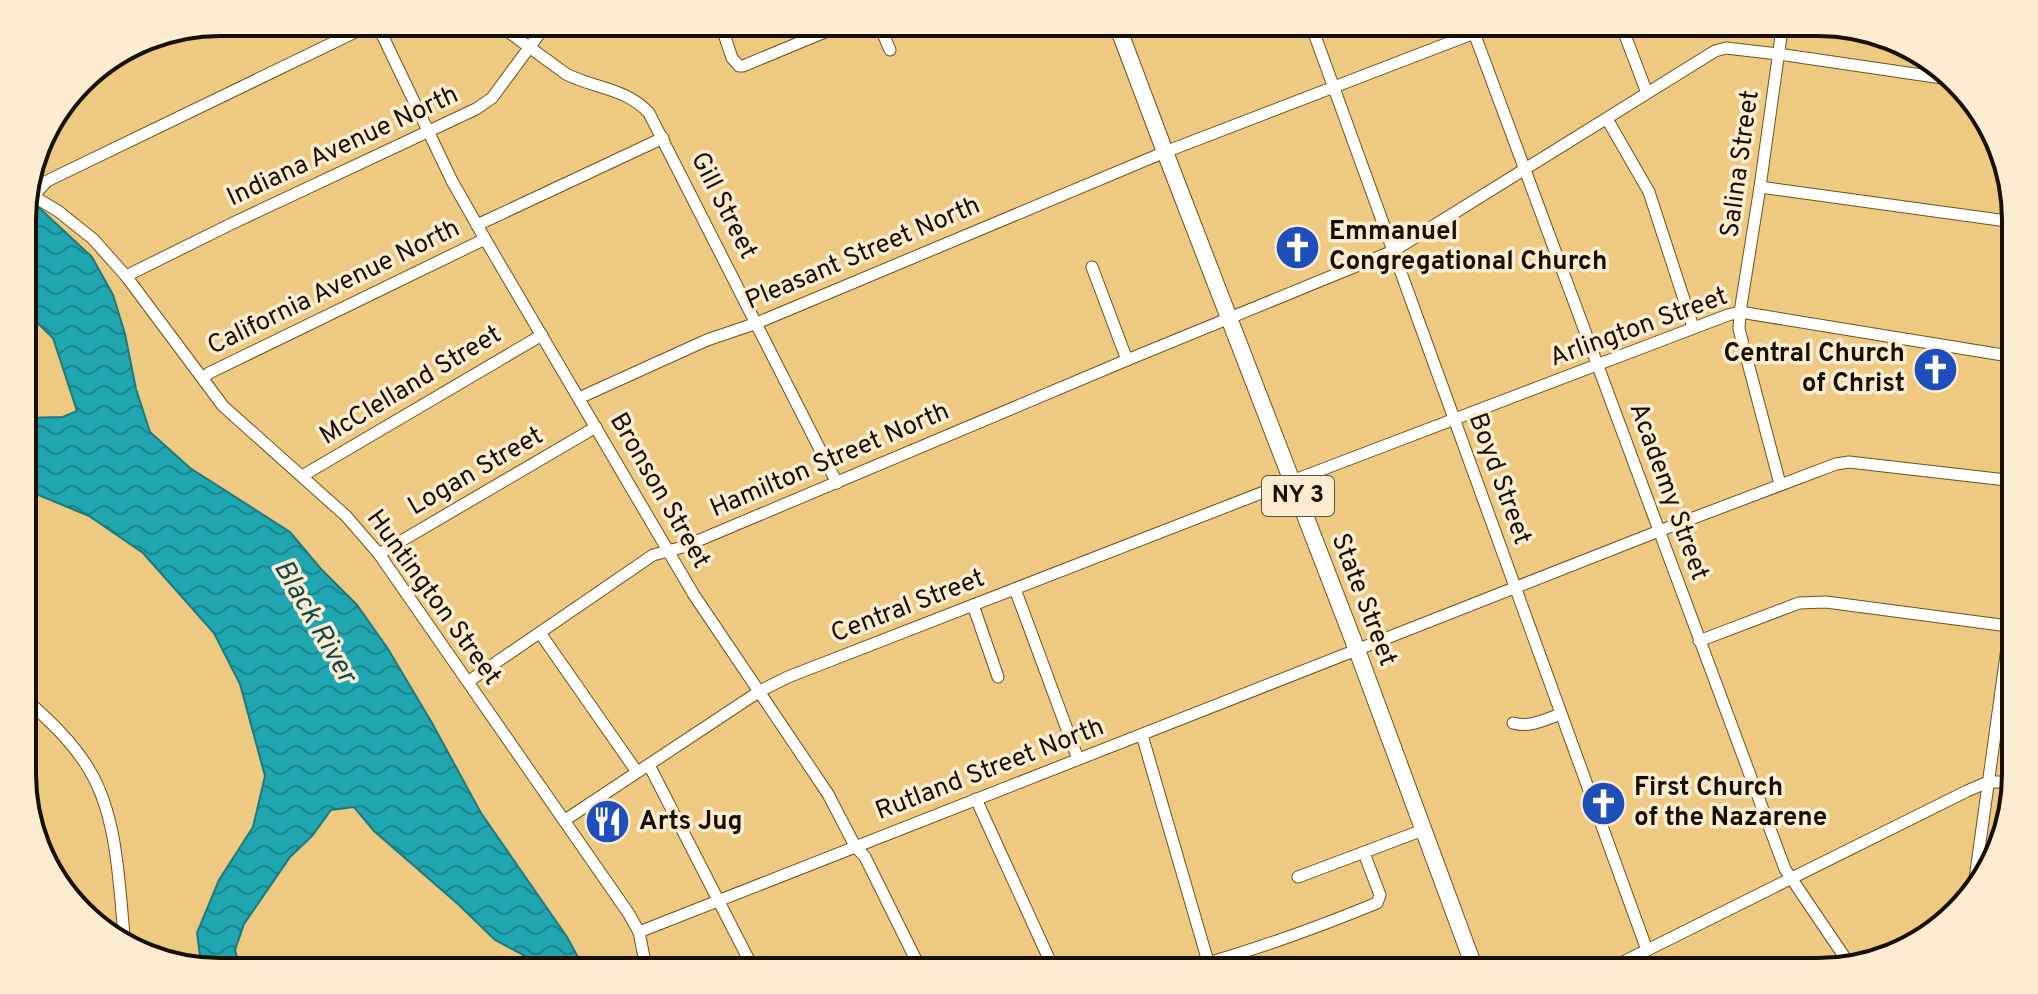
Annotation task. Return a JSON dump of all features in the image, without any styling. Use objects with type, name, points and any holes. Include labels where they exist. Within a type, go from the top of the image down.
[{"type":"highway","name":"State Street","points":[[1121,36],[1357,650],[1471,958]]},
{"type":"street","points":[[40,187],[347,36]]},
{"type":"street","name":"Bronson Street","points":[[383,36],[428,132],[485,239],[694,595],[828,794],[855,846],[865,857],[915,958]]},
{"type":"street","name":"Gill Street","points":[[515,36],[566,74],[629,96],[649,113],[837,483]]},
{"type":"street","name":"Indiana Avenue North","points":[[126,276],[476,109],[492,98],[538,36]]},
{"type":"street","points":[[725,36],[732,58],[739,66],[815,36]]},
{"type":"street","points":[[884,36],[890,50]]},
{"type":"street","name":"Boyd Street","points":[[1315,36],[1647,950]]},
{"type":"street","name":"Pleasant Street North","points":[[579,398],[707,340],[757,323],[1165,152],[1334,88],[1454,36]]},
{"type":"street","name":"Academy Street","points":[[1475,36],[1785,869],[1844,956]]},
{"type":"street","points":[[1625,36],[1647,93]]},
{"type":"street","name":"Salina Street","points":[[1780,484],[1739,329],[1781,36]]},
{"type":"street","name":"Hamilton Street North","points":[[469,681],[653,555],[683,547],[1393,251],[1708,55],[1726,48],[1933,77]]},
{"type":"street","points":[[1607,119],[1649,192],[1693,327]]},
{"type":"street","name":"California Avenue North","points":[[477,225],[663,138]]},
{"type":"street","points":[[1760,187],[2002,220]]},
{"type":"street","name":"Huntington Street","points":[[38,199],[93,239],[126,276],[223,406],[346,516],[379,554],[629,914],[639,932],[644,958]]},
{"type":"street","name":"California Avenue North","points":[[203,378],[485,239]]},
{"type":"street","points":[[1092,267],[1127,360]]},
{"type":"street","name":"Arlington Street","points":[[1292,481],[1693,327],[1740,312],[2002,355]]},
{"type":"street","name":"McClelland Street","points":[[302,476],[542,335]]},
{"type":"street","name":"Logan Street","points":[[379,554],[596,427]]},
{"type":"street","name":"Rutland Street North","points":[[639,932],[1836,464],[1849,462],[2002,480]]},
{"type":"street","name":"Central Street","points":[[565,820],[760,691],[788,677],[1292,481]]},
{"type":"street","points":[[1015,589],[1078,759]]},
{"type":"street","points":[[1699,641],[1799,603],[1826,602],[2002,626]]},
{"type":"street","points":[[973,605],[998,677]]},
{"type":"street","points":[[540,633],[637,772]]},
{"type":"street","points":[[1977,866],[2002,695]]},
{"type":"street","points":[[36,709],[66,738],[89,770],[99,791],[113,843],[123,930]]},
{"type":"street","points":[[1513,723],[1529,725],[1561,714]]},
{"type":"street","points":[[1142,735],[1206,958]]},
{"type":"street","points":[[649,765],[748,958]]},
{"type":"street","points":[[1631,958],[1988,782],[2002,782]]},
{"type":"street","points":[[976,799],[1049,958]]},
{"type":"street","points":[[1298,877],[1423,830]]},
{"type":"street","points":[[1234,958],[1377,903],[1380,895],[1364,853]]},
{"type":"water","name":"Black River","points":[[36,205],[92,257],[113,295],[150,432],[190,468],[290,532],[357,605],[388,649],[481,813],[578,958],[529,958],[495,940],[374,831],[354,807],[331,810],[312,836],[290,857],[244,924],[235,950],[237,958],[200,956],[197,933],[219,880],[253,827],[265,776],[240,684],[214,633],[143,553],[89,516],[36,494],[36,418],[63,417],[77,411],[53,338],[36,322]]},
{"type":"place","name":"Emmanuel Congregational Church","points":[[1298,247]]},
{"type":"place","name":"Central Church of Christ","points":[[1936,369]]},
{"type":"place","name":"First Church of the Nazarene","points":[[1603,803]]},
{"type":"place","name":"Arts Jug","points":[[608,822]]}]
